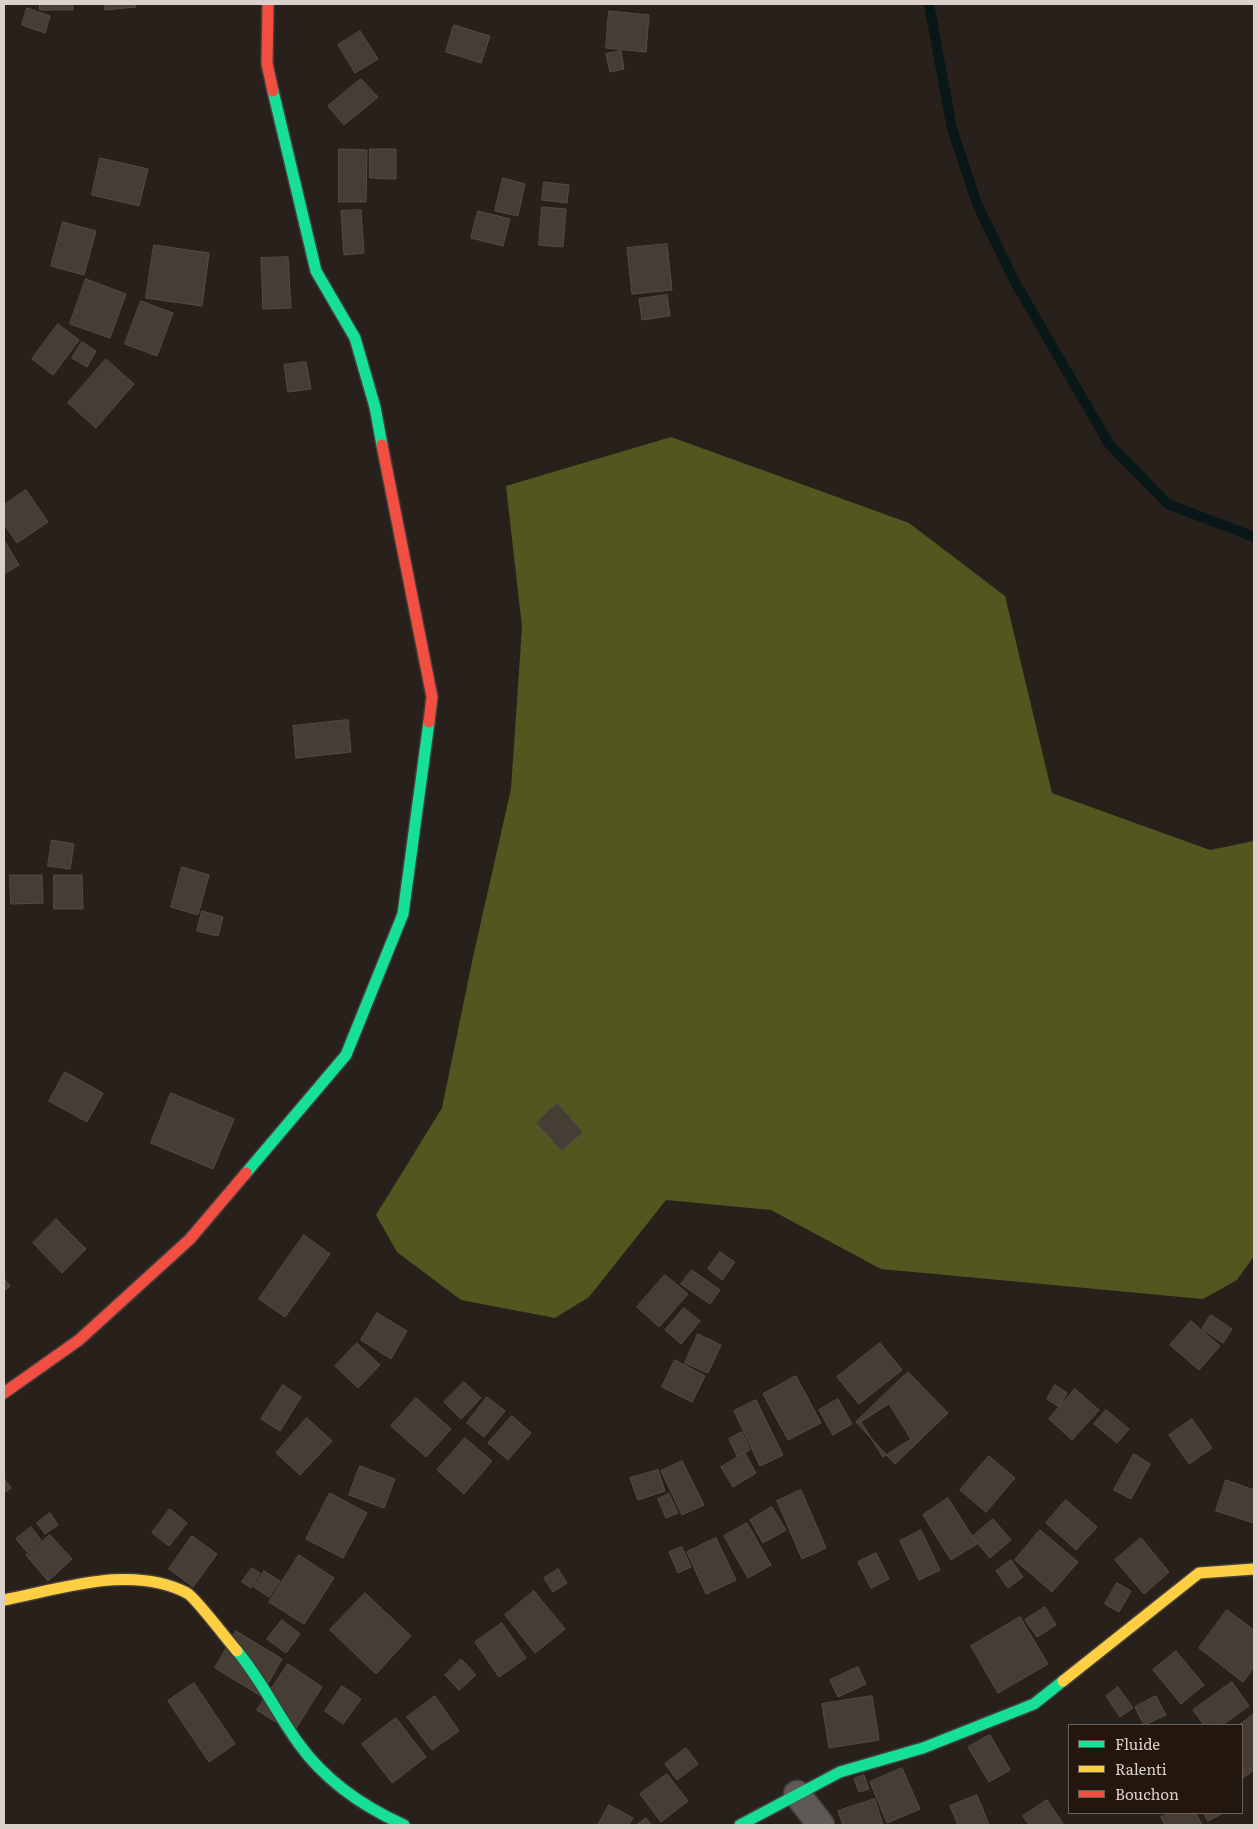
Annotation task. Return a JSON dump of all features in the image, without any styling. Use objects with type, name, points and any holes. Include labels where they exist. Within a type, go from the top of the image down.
[{"type":"street","points":[[4,1393],[78,1340],[190,1239],[346,1056],[403,914],[432,697],[375,407],[355,338],[316,271],[313,261],[267,64],[268,4]]},
{"type":"street","points":[[740,1825],[840,1772],[923,1748],[1034,1704],[1199,1573],[1254,1569]]},
{"type":"street","points":[[4,1600],[122,1578],[162,1586],[189,1594],[244,1659],[299,1745],[327,1778],[380,1814],[404,1825]]},
{"type":"street","points":[[797,1794],[822,1825]]},
{"type":"green space","points":[[671,437],[909,523],[1005,596],[1052,793],[1210,850],[1254,841],[1254,1256],[1237,1280],[1203,1299],[881,1269],[771,1210],[666,1200],[589,1297],[555,1318],[461,1300],[397,1252],[376,1215],[442,1108],[473,957],[511,789],[522,627],[506,486]]},
{"type":"building","points":[[40,4],[73,4],[73,10],[40,10]]},
{"type":"building","points":[[105,4],[135,4],[136,7],[105,10]]},
{"type":"building","points":[[27,8],[50,16],[45,33],[22,25]]},
{"type":"building","points":[[609,11],[649,15],[646,52],[606,48]]},
{"type":"building","points":[[454,25],[490,36],[481,63],[446,52]]},
{"type":"building","points":[[360,31],[378,59],[355,73],[338,45]]},
{"type":"building","points":[[621,51],[624,69],[610,72],[606,54]]},
{"type":"building","points":[[361,79],[378,97],[344,125],[328,106]]},
{"type":"building","points":[[339,149],[367,150],[366,202],[339,202]]},
{"type":"building","points":[[370,149],[396,149],[396,179],[370,178]]},
{"type":"building","points":[[100,158],[148,169],[139,206],[92,195]]},
{"type":"building","points":[[503,178],[525,184],[518,216],[495,211]]},
{"type":"building","points":[[544,182],[569,185],[567,203],[542,200]]},
{"type":"building","points":[[542,207],[566,209],[563,247],[539,245]]},
{"type":"building","points":[[361,210],[364,253],[344,255],[341,211]]},
{"type":"building","points":[[478,211],[510,219],[503,246],[471,238]]},
{"type":"building","points":[[63,222],[96,231],[84,275],[51,266]]},
{"type":"building","points":[[667,244],[672,290],[632,294],[627,248]]},
{"type":"building","points":[[154,245],[209,253],[202,306],[146,298]]},
{"type":"building","points":[[288,257],[291,308],[263,309],[261,258]]},
{"type":"building","points":[[86,279],[126,294],[110,338],[70,324]]},
{"type":"building","points":[[667,295],[670,316],[642,320],[639,299]]},
{"type":"building","points":[[141,301],[173,313],[157,356],[125,344]]},
{"type":"building","points":[[58,324],[79,340],[53,375],[32,359]]},
{"type":"building","points":[[82,342],[96,351],[87,367],[72,358]]},
{"type":"building","points":[[106,359],[134,384],[96,428],[68,403]]},
{"type":"building","points":[[306,362],[311,389],[288,392],[284,365]]},
{"type":"building","points":[[26,490],[48,522],[17,543],[4,524],[4,505]]},
{"type":"building","points":[[4,540],[19,565],[4,574]]},
{"type":"building","points":[[348,720],[351,752],[296,758],[293,726]]},
{"type":"building","points":[[52,840],[74,844],[70,869],[48,866]]},
{"type":"building","points":[[182,867],[209,875],[198,915],[171,907]]},
{"type":"building","points":[[10,875],[42,875],[43,903],[11,904]]},
{"type":"building","points":[[54,875],[82,875],[83,909],[54,909]]},
{"type":"building","points":[[202,911],[223,917],[218,936],[197,931]]},
{"type":"building","points":[[65,1072],[103,1093],[87,1122],[49,1101]]},
{"type":"building","points":[[171,1093],[234,1119],[213,1169],[151,1143]]},
{"type":"building","points":[[557,1103],[583,1132],[562,1151],[536,1123]]},
{"type":"building","points":[[56,1219],[86,1249],[62,1273],[33,1243]]},
{"type":"building","points":[[304,1235],[330,1254],[285,1317],[259,1299]]},
{"type":"building","points":[[720,1252],[735,1262],[722,1280],[708,1269]]},
{"type":"building","points":[[692,1270],[720,1290],[710,1304],[681,1284]]},
{"type":"building","points":[[665,1275],[688,1294],[659,1327],[637,1307]]},
{"type":"building","points":[[4,1278],[10,1286],[4,1291]]},
{"type":"building","points":[[684,1308],[700,1321],[681,1344],[665,1330]]},
{"type":"building","points":[[377,1313],[407,1331],[391,1359],[361,1340]]},
{"type":"building","points":[[1211,1315],[1232,1329],[1223,1343],[1202,1329]]},
{"type":"building","points":[[1191,1321],[1220,1346],[1199,1370],[1170,1345]]},
{"type":"building","points":[[698,1334],[721,1345],[708,1373],[685,1363]]},
{"type":"building","points":[[357,1343],[380,1365],[358,1388],[335,1366]]},
{"type":"building","points":[[880,1343],[902,1370],[859,1404],[837,1377]]},
{"type":"building","points":[[675,1360],[705,1376],[692,1402],[662,1387]]},
{"type":"building","points":[[908,1372],[948,1413],[895,1464],[856,1422]]},
{"type":"building","points":[[796,1376],[821,1423],[788,1440],[763,1394]]},
{"type":"building","points":[[464,1382],[481,1398],[461,1419],[444,1402]]},
{"type":"building","points":[[283,1385],[301,1397],[280,1431],[261,1419]]},
{"type":"building","points":[[1055,1385],[1067,1393],[1059,1407],[1047,1399]]},
{"type":"building","points":[[1075,1389],[1099,1410],[1072,1440],[1049,1419]]},
{"type":"building","points":[[487,1397],[505,1411],[484,1437],[467,1423]]},
{"type":"building","points":[[416,1398],[451,1429],[426,1457],[391,1426]]},
{"type":"building","points":[[838,1399],[852,1424],[833,1435],[819,1410]]},
{"type":"building","points":[[756,1400],[783,1455],[760,1466],[734,1411]]},
{"type":"building","points":[[889,1404],[911,1439],[883,1457],[861,1422]]},
{"type":"building","points":[[1106,1410],[1129,1429],[1117,1443],[1094,1424]]},
{"type":"building","points":[[512,1416],[531,1433],[508,1460],[488,1443]]},
{"type":"building","points":[[307,1418],[332,1441],[300,1475],[276,1453]]},
{"type":"building","points":[[1192,1419],[1212,1448],[1189,1464],[1169,1435]]},
{"type":"building","points":[[742,1432],[750,1450],[737,1456],[729,1439]]},
{"type":"building","points":[[465,1438],[492,1461],[464,1494],[437,1470]]},
{"type":"building","points":[[745,1453],[756,1473],[733,1487],[721,1467]]},
{"type":"building","points":[[1134,1454],[1150,1464],[1131,1499],[1114,1490]]},
{"type":"building","points":[[989,1456],[1015,1478],[986,1512],[960,1490]]},
{"type":"building","points":[[682,1461],[704,1505],[682,1515],[661,1471]]},
{"type":"building","points":[[360,1466],[395,1479],[384,1508],[349,1495]]},
{"type":"building","points":[[658,1470],[665,1491],[638,1500],[630,1478]]},
{"type":"building","points":[[4,1478],[11,1488],[4,1493]]},
{"type":"building","points":[[1226,1480],[1254,1490],[1254,1523],[1216,1511]]},
{"type":"building","points":[[801,1490],[826,1548],[802,1559],[777,1501]]},
{"type":"building","points":[[330,1493],[367,1513],[343,1558],[306,1539]]},
{"type":"building","points":[[669,1494],[678,1513],[666,1518],[658,1499]]},
{"type":"building","points":[[948,1498],[977,1544],[951,1560],[923,1515]]},
{"type":"building","points":[[1066,1500],[1097,1527],[1076,1550],[1046,1523]]},
{"type":"building","points":[[772,1507],[786,1530],[763,1543],[750,1520]]},
{"type":"building","points":[[170,1509],[187,1523],[169,1546],[152,1533]]},
{"type":"building","points":[[50,1513],[58,1525],[45,1534],[37,1523]]},
{"type":"building","points":[[993,1519],[1011,1540],[990,1558],[972,1537]]},
{"type":"building","points":[[747,1523],[771,1565],[748,1578],[724,1536]]},
{"type":"building","points":[[31,1527],[41,1540],[27,1552],[16,1539]]},
{"type":"building","points":[[921,1530],[940,1570],[919,1580],[900,1541]]},
{"type":"building","points":[[1040,1530],[1078,1562],[1052,1592],[1015,1560]]},
{"type":"building","points":[[50,1535],[72,1559],[48,1581],[26,1555]]},
{"type":"building","points":[[192,1536],[217,1554],[193,1587],[169,1569]]},
{"type":"building","points":[[716,1538],[736,1580],[706,1594],[687,1552]]},
{"type":"building","points":[[1141,1538],[1169,1572],[1144,1594],[1115,1560]]},
{"type":"building","points":[[682,1547],[691,1567],[678,1573],[669,1552]]},
{"type":"building","points":[[876,1553],[889,1579],[871,1588],[858,1562]]},
{"type":"building","points":[[299,1555],[334,1578],[304,1624],[269,1602]]},
{"type":"building","points":[[1011,1560],[1023,1577],[1008,1588],[996,1571]]},
{"type":"building","points":[[252,1568],[260,1573],[251,1588],[242,1582]]},
{"type":"building","points":[[558,1569],[567,1583],[553,1592],[544,1578]]},
{"type":"building","points":[[264,1571],[280,1581],[269,1597],[254,1587]]},
{"type":"building","points":[[1117,1583],[1131,1591],[1119,1612],[1105,1604]]},
{"type":"building","points":[[534,1591],[565,1629],[535,1653],[505,1615]]},
{"type":"building","points":[[365,1593],[411,1636],[376,1674],[330,1630]]},
{"type":"building","points":[[1045,1607],[1056,1625],[1037,1637],[1025,1620]]},
{"type":"building","points":[[1227,1610],[1254,1630],[1254,1667],[1243,1682],[1199,1648]]},
{"type":"building","points":[[1020,1617],[1048,1664],[998,1693],[971,1646]]},
{"type":"building","points":[[282,1620],[300,1634],[286,1653],[267,1639]]},
{"type":"building","points":[[502,1623],[526,1658],[499,1677],[475,1642]]},
{"type":"building","points":[[236,1631],[282,1659],[261,1696],[215,1668]]},
{"type":"building","points":[[1176,1651],[1204,1685],[1181,1704],[1153,1670]]},
{"type":"building","points":[[461,1659],[476,1675],[459,1690],[445,1675]]},
{"type":"building","points":[[288,1664],[322,1687],[293,1733],[257,1710]]},
{"type":"building","points":[[858,1667],[866,1684],[838,1697],[830,1680]]},
{"type":"building","points":[[1232,1682],[1249,1706],[1223,1724],[1203,1724],[1193,1710]]},
{"type":"building","points":[[194,1683],[235,1744],[209,1762],[168,1701]]},
{"type":"building","points":[[342,1686],[361,1699],[343,1724],[325,1711]]},
{"type":"building","points":[[1118,1687],[1133,1708],[1120,1717],[1106,1696]]},
{"type":"building","points":[[435,1696],[459,1731],[432,1750],[407,1717]]},
{"type":"building","points":[[872,1696],[879,1740],[829,1748],[822,1704]]},
{"type":"building","points":[[1156,1696],[1166,1715],[1144,1724],[1135,1707]]},
{"type":"building","points":[[1254,1714],[1254,1770],[1243,1778],[1243,1724],[1240,1724]]},
{"type":"building","points":[[396,1718],[426,1757],[392,1783],[362,1744]]},
{"type":"building","points":[[990,1735],[1010,1770],[989,1782],[968,1747]]},
{"type":"building","points":[[686,1748],[698,1764],[677,1780],[665,1764]]},
{"type":"building","points":[[902,1768],[920,1809],[887,1823],[870,1782]]},
{"type":"building","points":[[667,1774],[688,1801],[661,1822],[640,1794]]},
{"type":"building","points":[[864,1775],[869,1789],[859,1792],[854,1779]]},
{"type":"building","points":[[977,1795],[989,1825],[958,1825],[950,1806]]},
{"type":"building","points":[[875,1799],[883,1825],[843,1825],[838,1811]]},
{"type":"building","points":[[1047,1800],[1064,1825],[1029,1825],[1023,1816]]},
{"type":"building","points":[[609,1805],[633,1818],[629,1825],[598,1825]]},
{"type":"building","points":[[1168,1814],[1196,1814],[1202,1825],[1165,1825],[1161,1817]]},
{"type":"building","points":[[1204,1814],[1221,1814],[1208,1821]]},
{"type":"building","points":[[646,1818],[651,1825],[637,1825]]},
{"type":"waterway","points":[[929,4],[952,129],[977,204],[1015,282],[1109,444],[1168,504],[1254,537]]},
{"type":"traffic: fast","points":[[273,91],[316,271],[355,338],[375,407],[382,445]]},
{"type":"traffic: fast","points":[[246,1173],[346,1055],[403,914],[429,722]]},
{"type":"traffic: fast","points":[[237,1651],[254,1673],[283,1721],[309,1757],[346,1791],[374,1810],[404,1825]]},
{"type":"traffic: fast","points":[[740,1825],[840,1772],[923,1748],[1034,1704],[1063,1681]]},
{"type":"traffic: slow","points":[[1063,1681],[1199,1573],[1254,1569]]},
{"type":"traffic: slow","points":[[4,1600],[73,1585],[120,1580],[143,1580],[187,1593],[237,1651]]},
{"type":"traffic: jam","points":[[268,4],[267,64],[273,91]]},
{"type":"traffic: jam","points":[[382,445],[432,697],[429,722]]},
{"type":"traffic: jam","points":[[4,1393],[79,1340],[190,1239],[246,1173]]}]
